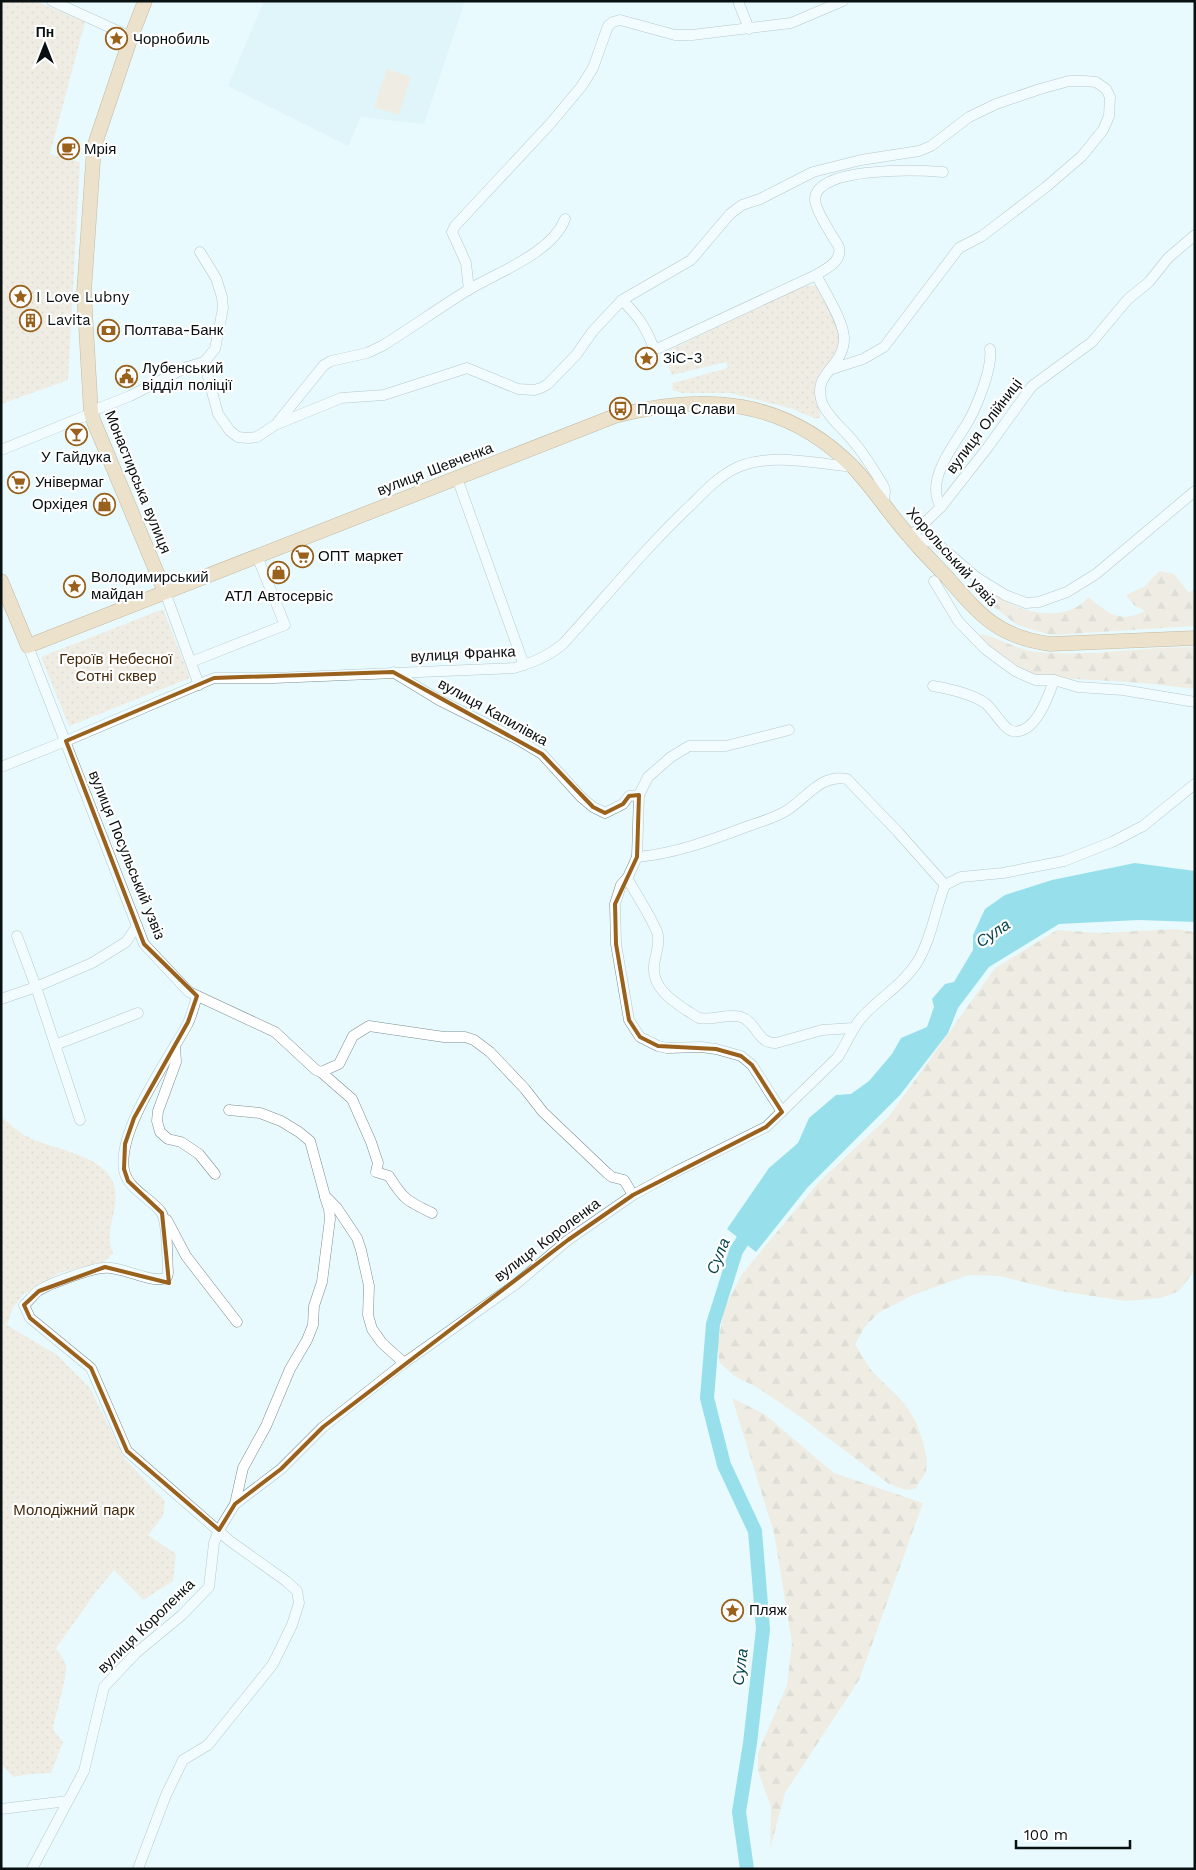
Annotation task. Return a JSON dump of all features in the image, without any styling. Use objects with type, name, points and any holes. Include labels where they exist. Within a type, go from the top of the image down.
[{"type":"main road","name":"Монастирська вулиця","points":[[146,1],[131,37],[94,147],[84,292],[91,413],[165,592]]},
{"type":"main road","name":"вулиця Шевченка","points":[[28,646],[615,416],[646,408],[689,404],[719,404],[750,408],[785,419],[826,444],[853,467]]},
{"type":"main road","name":"Хорольський узвіз","points":[[853,467],[884,502],[910,537],[979,613],[1004,631],[1019,638],[1050,644],[1195,638]]},
{"type":"main road","points":[[1,582],[28,646]]},
{"type":"street","points":[[52,1],[131,37]]},
{"type":"street","points":[[738,1],[749,29]]},
{"type":"street","points":[[469,290],[466,263],[452,232],[455,226],[581,88],[593,68],[608,26],[613,22],[620,20],[674,35],[692,35],[791,23],[843,1]]},
{"type":"street","points":[[204,362],[218,414],[230,431],[238,437],[252,438],[264,433],[275,425],[340,398],[384,394],[467,368],[518,389],[534,390],[548,384],[576,355],[610,311],[622,300],[691,260],[730,214],[742,205],[760,199],[813,172],[860,160],[919,151],[930,146],[970,117],[996,104],[1069,81],[1096,82],[1106,89],[1110,98],[1109,116],[1102,130],[1082,156],[1046,187],[982,236],[959,248],[884,347],[863,358],[832,369],[824,375],[820,384],[820,395],[824,406],[833,420],[872,467],[885,489],[884,502]]},
{"type":"street","points":[[622,300],[638,316],[655,348],[816,275],[832,265],[840,252],[815,205],[815,193],[820,186],[834,180],[874,172],[898,170],[944,172]]},
{"type":"street","points":[[275,425],[324,365],[367,354],[469,290],[520,263],[550,241],[563,225],[565,219]]},
{"type":"street","name":"вулиця Олійниці","points":[[910,537],[941,507],[1032,386],[1092,342],[1128,299],[1149,282],[1168,258],[1195,235]]},
{"type":"street","points":[[1,450],[91,413],[187,368],[204,362],[215,349],[223,308],[216,278],[200,252]]},
{"type":"street","points":[[816,275],[844,330],[842,355],[832,369]]},
{"type":"street","points":[[941,507],[938,502],[936,486],[943,463],[969,420],[990,368],[990,349]]},
{"type":"street","name":"вулиця Франка","points":[[1,767],[214,678],[274,678],[514,668],[524,665],[548,656],[564,644],[667,528],[716,482],[736,468],[758,462],[788,460],[853,467]]},
{"type":"street","points":[[457,478],[524,665]]},
{"type":"street","points":[[910,537],[933,542],[940,546],[976,578],[1005,595],[1026,603],[1039,602],[1067,592],[1096,574],[1195,492]]},
{"type":"street","points":[[191,662],[285,625],[256,556]]},
{"type":"street","points":[[934,581],[958,621],[986,649],[1015,671],[1035,680],[1054,680],[1078,687],[1123,690],[1195,702]]},
{"type":"street","points":[[165,592],[200,685]]},
{"type":"street","name":"вулиця Посульський узвіз","points":[[28,646],[144,944],[189,992],[276,1032],[316,1070],[322,1072],[352,1099],[378,1163],[376,1172],[389,1176],[398,1192],[408,1202],[432,1212]]},
{"type":"street","name":"вулиця Капилівка","points":[[393,672],[439,700],[517,739],[542,754],[581,798],[593,807],[605,813],[623,804],[629,796],[638,795]]},
{"type":"street","points":[[933,686],[965,693],[985,704],[1012,731],[1021,730],[1036,718],[1047,701],[1054,680]]},
{"type":"street","points":[[782,1112],[752,1065],[741,1056],[701,1047],[668,1048],[658,1046],[644,1040],[634,1029],[629,1020],[616,944],[615,904],[621,885],[627,878],[637,857],[638,795],[648,777],[671,757],[689,746],[726,746],[789,730]]},
{"type":"street","points":[[637,857],[653,856],[693,846],[773,817],[787,810],[826,780],[840,778],[847,779],[945,885],[961,877],[1003,873],[1064,861],[1112,842],[1143,826],[1195,784]]},
{"type":"street","points":[[627,878],[657,932],[658,946],[654,974],[660,987],[666,996],[698,1018],[741,1017],[748,1020],[762,1039],[770,1044],[822,1030],[853,1028]]},
{"type":"street","name":"вулиця Короленка","points":[[32,1869],[84,1771],[104,1687],[136,1653],[182,1615],[208,1586],[214,1543],[219,1530],[235,1504],[281,1469],[323,1427],[404,1363],[516,1284],[568,1240],[633,1195],[766,1127],[838,1057],[853,1028],[866,1012],[897,986],[918,960],[932,932],[945,885]]},
{"type":"street","points":[[1,999],[36,987],[92,963],[126,942],[137,926]]},
{"type":"street","points":[[17,936],[80,1120]]},
{"type":"street","points":[[197,996],[188,1022],[134,1118],[125,1144],[124,1169],[128,1181],[162,1213],[186,1256],[237,1322]]},
{"type":"street","points":[[55,1045],[138,1014]]},
{"type":"street","points":[[322,1072],[339,1064],[353,1036],[369,1026],[444,1037],[465,1037],[474,1040],[490,1052],[525,1089],[543,1112],[607,1173],[612,1177],[624,1180],[633,1195]]},
{"type":"street","points":[[175,1045],[176,1062],[158,1111],[157,1120],[160,1132],[168,1139],[181,1142],[199,1154],[215,1174]]},
{"type":"street","points":[[229,1110],[260,1113],[274,1118],[299,1132],[310,1141],[329,1209],[330,1219],[322,1282],[314,1306],[312,1325],[307,1340],[290,1369],[266,1426],[243,1468],[235,1504]]},
{"type":"street","points":[[325,1196],[337,1208],[357,1238],[367,1278],[368,1315],[372,1329],[382,1342],[404,1363]]},
{"type":"street","points":[[138,1869],[166,1795],[183,1760],[208,1746],[273,1664],[292,1625],[300,1603],[297,1591],[286,1581],[230,1541],[127,1451],[91,1368],[30,1318],[24,1305],[39,1291],[82,1273],[105,1267],[159,1280],[165,1278],[168,1273],[166,1233],[162,1213]]},
{"type":"street","points":[[1,1809],[68,1801]]},
{"type":"highlighted area","points":[[393,672],[542,754],[593,807],[605,813],[623,804],[629,796],[639,795],[637,857],[615,904],[616,944],[629,1020],[640,1037],[658,1046],[716,1049],[741,1056],[752,1065],[782,1112],[766,1127],[633,1195],[568,1240],[323,1427],[281,1469],[235,1504],[219,1530],[127,1451],[91,1368],[30,1318],[24,1305],[39,1291],[105,1267],[169,1283],[162,1213],[128,1181],[124,1169],[125,1144],[134,1118],[188,1022],[197,996],[144,944],[66,741],[214,678]]},
{"type":"shaded area","points":[[264,1],[465,1],[424,124],[361,117],[348,146],[228,86]]},
{"type":"green space","points":[[1,1],[36,1],[85,22],[50,154],[80,162],[68,380],[1,404]]},
{"type":"green space","points":[[387,69],[411,77],[399,115],[374,107]]},
{"type":"green space","points":[[815,285],[821,290],[840,329],[839,349],[833,360],[818,377],[815,386],[821,417],[816,419],[790,408],[730,393],[682,393],[672,390],[673,383],[728,368],[726,362],[672,375],[664,353],[798,287]]},
{"type":"green space","points":[[1159,571],[1174,574],[1188,592],[1195,590],[1195,626],[1051,635],[1017,625],[989,603],[971,583],[976,582],[1011,604],[1040,613],[1067,611],[1075,608],[1088,597],[1114,615],[1128,617],[1145,611],[1134,605],[1126,595],[1144,587]]},
{"type":"green space","name":"Героїв Небесної Сотні сквер","points":[[163,609],[190,678],[69,726],[41,657]]},
{"type":"green space","points":[[981,634],[1037,652],[1096,653],[1195,647],[1195,689],[1143,683],[1044,677],[1016,668],[980,638]]},
{"type":"green space","points":[[1175,929],[1195,932],[1195,1270],[1179,1291],[1161,1298],[1125,1301],[1060,1291],[999,1276],[969,1275],[913,1295],[878,1313],[864,1328],[855,1344],[870,1369],[905,1404],[916,1422],[927,1460],[926,1472],[915,1489],[906,1490],[889,1484],[802,1418],[760,1389],[734,1376],[719,1362],[718,1344],[724,1309],[742,1274],[818,1183],[890,1115],[995,968],[1057,930],[1101,933]]},
{"type":"green space","name":"Молодіжний парк","points":[[1,1117],[26,1136],[76,1154],[100,1166],[109,1175],[114,1185],[116,1194],[110,1236],[113,1253],[104,1262],[59,1273],[24,1294],[13,1308],[7,1325],[57,1355],[90,1388],[125,1459],[165,1501],[163,1516],[148,1535],[176,1554],[173,1581],[143,1600],[114,1570],[96,1592],[56,1648],[64,1661],[66,1671],[53,1729],[63,1742],[51,1773],[13,1777],[1,1764]]},
{"type":"green space","points":[[732,1398],[764,1414],[834,1473],[923,1503],[859,1680],[785,1793],[770,1849],[771,1807],[758,1771],[758,1753],[787,1685],[792,1643],[774,1533]]},
{"type":"water","points":[[1135,863],[1195,871],[1195,922],[1139,920],[1059,924],[989,967],[958,1008],[948,1033],[900,1095],[807,1188],[756,1252],[727,1229],[769,1168],[798,1143],[809,1118],[836,1095],[851,1094],[869,1081],[892,1054],[901,1038],[927,1027],[934,1007],[932,999],[945,984],[954,982],[973,950],[973,935],[985,909],[1005,895],[1052,880]]},
{"type":"waterway","name":"Сула","points":[[747,1869],[739,1812],[750,1743],[763,1629],[755,1531],[724,1465],[707,1398],[713,1324],[736,1251],[752,1226]]},
{"type":"place","name":"Чорнобиль","points":[[117,39]]},
{"type":"place","name":"Мрія","points":[[68,149]]},
{"type":"place","name":"I Love Lubny","points":[[20,297]]},
{"type":"place","name":"Lavita","points":[[31,320]]},
{"type":"place","name":"Полтава-Банк","points":[[108,330]]},
{"type":"place","name":"ЗіС-3","points":[[647,358]]},
{"type":"place","name":"Лубенський відділ поліції","points":[[126,377]]},
{"type":"place","name":"Площа Слави","points":[[621,409]]},
{"type":"place","name":"У Гайдука","points":[[76,434]]},
{"type":"place","name":"Універмаг","points":[[19,482]]},
{"type":"place","name":"Орхідея","points":[[104,504]]},
{"type":"place","name":"ОПТ маркет","points":[[302,556]]},
{"type":"place","name":"АТЛ Автосервіс","points":[[279,573]]},
{"type":"place","name":"Володимирський майдан","points":[[75,586]]},
{"type":"place","name":"Пляж","points":[[733,1610]]}]
